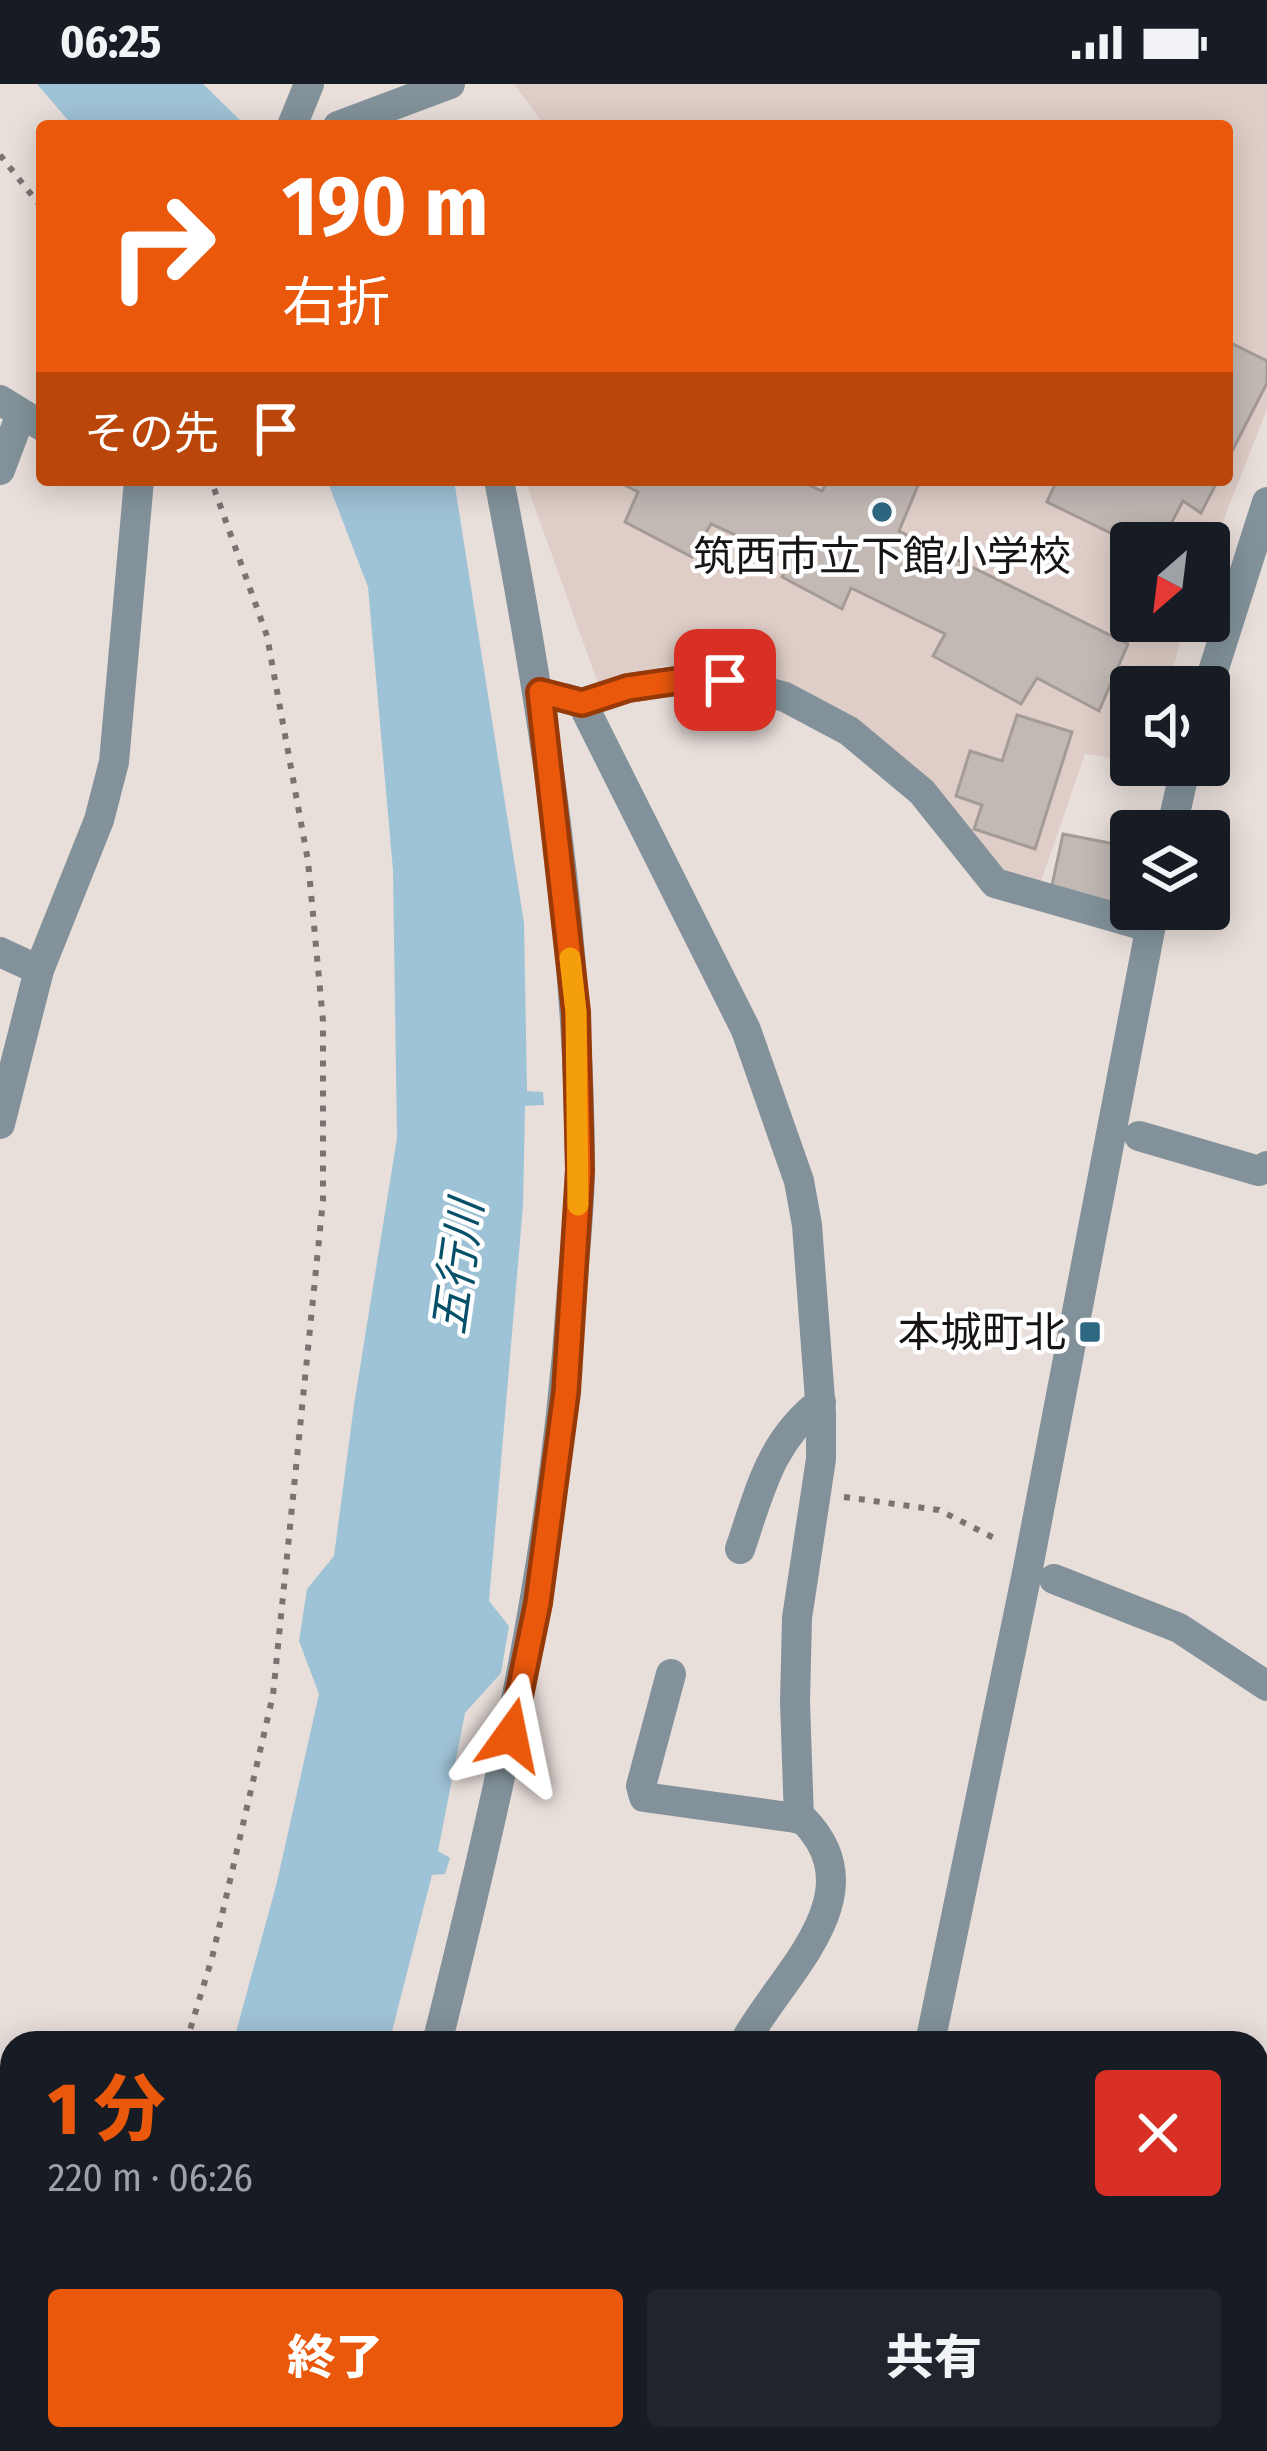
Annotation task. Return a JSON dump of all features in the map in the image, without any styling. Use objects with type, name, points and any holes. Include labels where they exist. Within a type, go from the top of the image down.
[{"type":"street","points":[[299,120],[309,84]]},
{"type":"street","points":[[354,120],[450,84]]},
{"type":"street","points":[[0,470],[21,414]]},
{"type":"street","points":[[0,1124],[39,970],[99,820],[114,762],[138,486]]},
{"type":"street","points":[[440,2031],[492,1823],[538,1603],[566,1392],[580,1170],[576,1012],[540,692],[500,486]]},
{"type":"street","points":[[1215,666],[1267,502]]},
{"type":"street","points":[[540,692],[582,703],[628,688],[725,680],[785,698],[849,731],[922,792],[995,883],[1110,909]]},
{"type":"street","points":[[582,703],[746,1030],[799,1181],[807,1226],[821,1459],[797,1618],[799,1819]]},
{"type":"street","points":[[932,2031],[1028,1568],[1150,930]]},
{"type":"street","points":[[0,952],[39,970]]},
{"type":"street","points":[[1139,1136],[1259,1171],[1267,1166]]},
{"type":"street","points":[[740,1549],[773,1453],[798,1419],[820,1402]]},
{"type":"street","points":[[1054,1579],[1179,1628],[1267,1685]]},
{"type":"street","points":[[671,1674],[641,1786],[644,1797],[799,1819],[820,1837],[832,1879],[825,1917],[752,2031]]},
{"type":"path","points":[[0,155],[36,200]]},
{"type":"path","points":[[190,2031],[212,1958],[274,1695],[323,1200],[323,1021],[308,861],[267,636],[213,486]]},
{"type":"path","points":[[837,1496],[939,1510],[1000,1541]]},
{"type":"shaded area","name":"筑西市立下館小学校","points":[[514,84],[1267,84],[1267,409],[1223,522],[1110,522],[1110,642],[1180,642],[1174,666],[1110,666],[1110,758],[1085,754],[1039,887],[999,870],[924,776],[706,666],[663,666],[600,689],[527,486],[1233,486],[1233,120],[541,120]]},
{"type":"water","points":[[37,84],[203,84],[240,120],[68,120]]},
{"type":"water","name":"五行川","points":[[329,486],[455,486],[524,923],[527,1091],[543,1092],[544,1105],[525,1106],[523,1206],[489,1601],[509,1626],[501,1673],[465,1713],[438,1851],[450,1858],[445,1874],[432,1875],[392,2031],[236,2031],[277,1882],[319,1694],[299,1641],[307,1589],[334,1556],[397,1138],[393,871],[368,587]]},
{"type":"building","points":[[1233,344],[1267,361],[1267,383],[1233,449]]},
{"type":"building","points":[[626,486],[811,486],[822,491],[825,486],[918,486],[899,531],[1110,635],[1110,642],[1128,644],[1118,666],[1110,666],[1110,686],[1099,711],[1037,678],[1021,704],[933,656],[945,634],[851,588],[842,609],[782,577],[791,560],[711,524],[692,557],[625,522],[638,492]]},
{"type":"building","points":[[1054,486],[1215,486],[1201,513],[1183,501],[1172,522],[1110,522],[1110,533],[1047,502]]},
{"type":"building","points":[[1017,715],[1072,732],[1035,849],[974,829],[982,805],[956,796],[970,751],[1002,761]]},
{"type":"building","points":[[1063,834],[1110,843],[1110,905],[1051,890]]},
{"type":"slow traffic","points":[[570,958],[576,1012],[578,1205]]},
{"type":"place","name":"筑西市立下館小学校","points":[[882,512]]},
{"type":"place","name":"本城町北","points":[[1090,1332]]},
{"type":"route","points":[[511,1735],[538,1603],[566,1392],[580,1170],[576,1012],[540,692],[582,703],[628,688],[725,680]]}]
